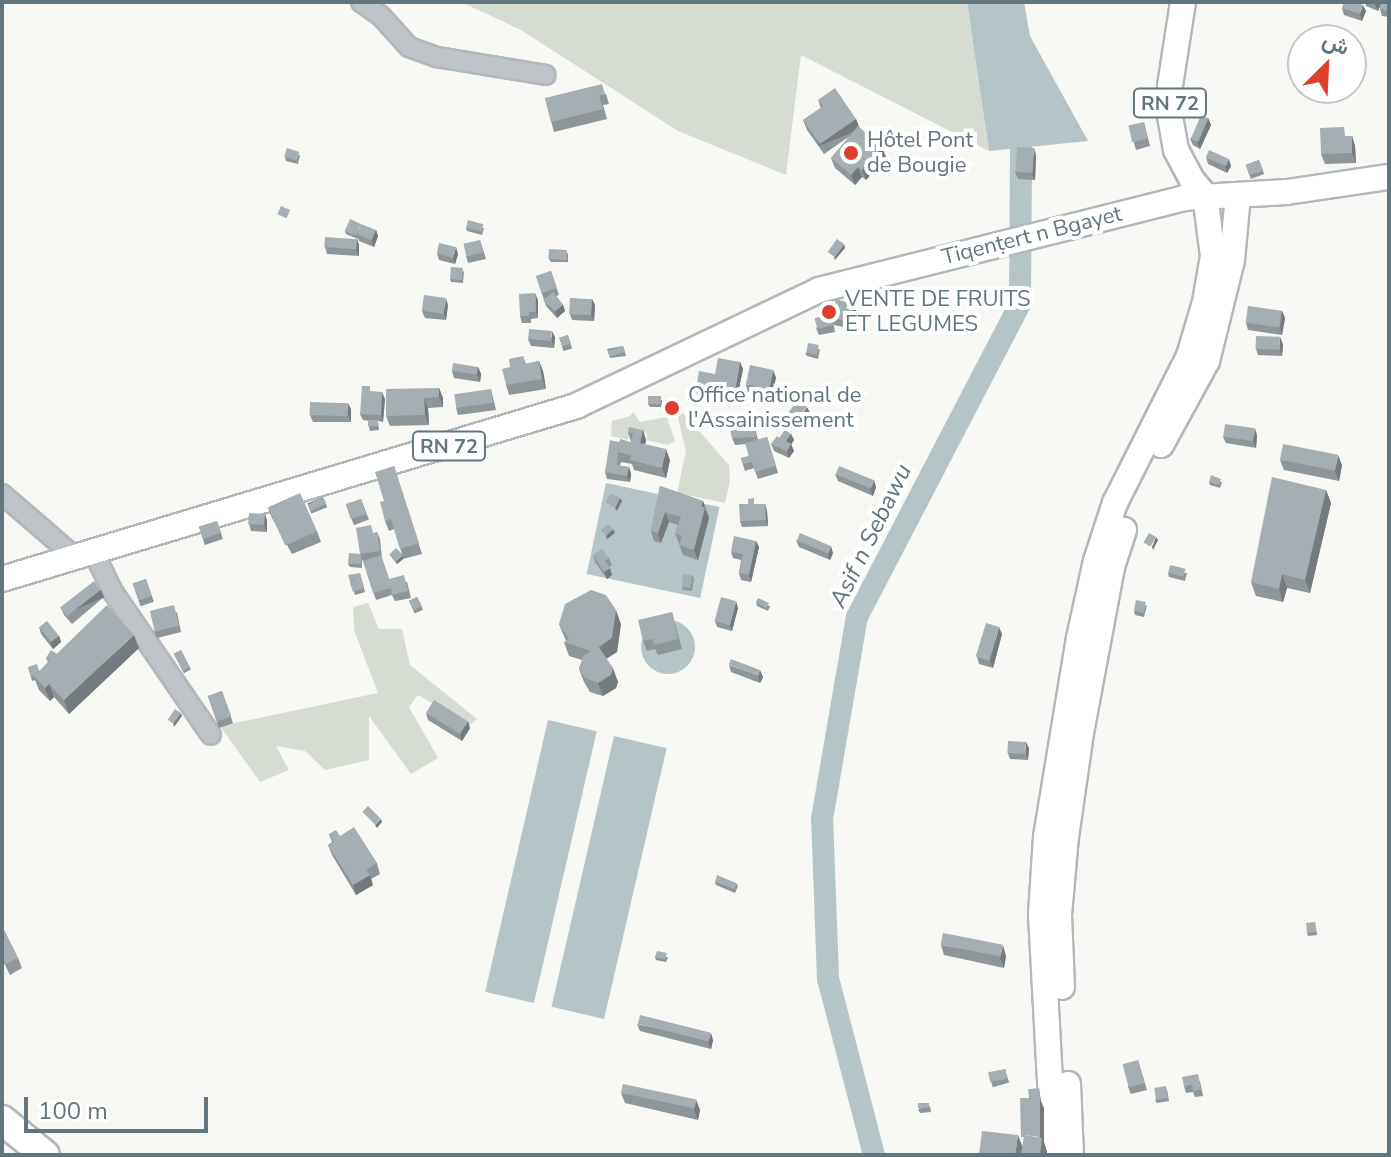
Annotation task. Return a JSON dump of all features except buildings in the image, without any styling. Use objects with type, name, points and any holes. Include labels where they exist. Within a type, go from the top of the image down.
[{"type":"highway","points":[[2,1120],[45,1155]]},
{"type":"highway","points":[[2,1145],[15,1155]]},
{"type":"main road","name":"RN 72","points":[[1183,2],[1170,86],[1170,116],[1176,150],[1192,180],[1194,197],[1238,195]]},
{"type":"main road","points":[[1071,1155],[1059,915],[1081,733],[1112,567],[1126,523],[1157,453],[1207,361],[1222,305],[1238,195],[1287,192],[1389,177]]},
{"type":"main road","points":[[1234,238],[1256,209],[1287,192]]},
{"type":"main road","name":"Tiqenṭert n Bgayet","points":[[84,554],[576,406],[819,290],[1194,197]]},
{"type":"main road","points":[[1054,1155],[1041,914],[1046,837],[1079,638],[1096,561],[1115,503],[1189,356],[1205,302],[1213,256],[1194,197]]},
{"type":"main road","name":"RN 72","points":[[2,579],[84,554]]},
{"type":"street","points":[[361,2],[381,16],[409,47],[437,57],[546,75]]},
{"type":"street","points":[[2,494],[84,554],[211,735]]},
{"type":"shaded area","points":[[461,2],[967,2],[989,151],[801,55],[786,175],[678,131],[521,30]]},
{"type":"shaded area","points":[[967,2],[1024,2],[1030,36],[1088,141],[989,151]]},
{"type":"shaded area","points":[[633,412],[640,422],[667,417],[675,441],[668,445],[647,440],[647,434],[640,429],[630,432],[628,440],[611,436],[612,421],[630,416]]},
{"type":"shaded area","points":[[683,413],[729,465],[730,481],[725,503],[677,493],[686,451],[677,414]]},
{"type":"shaded area","points":[[606,483],[719,507],[700,598],[587,574]]},
{"type":"shaded area","points":[[368,603],[379,629],[402,629],[410,665],[477,719],[470,725],[418,695],[409,707],[438,758],[411,774],[369,716],[369,760],[325,770],[305,751],[276,746],[289,770],[260,782],[220,726],[378,693],[354,630],[353,607]]},
{"type":"shaded area","points":[[668,620],[687,628],[695,647],[687,666],[668,674],[649,666],[641,647],[649,628]]},
{"type":"shaded area","points":[[548,720],[597,731],[534,1003],[485,992]]},
{"type":"shaded area","points":[[614,736],[667,748],[604,1019],[551,1007]]},
{"type":"waterway","name":"Asif n Sebawu","points":[[874,1155],[828,979],[822,819],[857,617],[1020,304],[1021,149]]},
{"type":"place","name":"Hôtel Pont de Bougie","points":[[851,153]]},
{"type":"place","name":"VENTE DE FRUITS ET LEGUMES","points":[[829,312]]},
{"type":"place","name":"Office national de l'Assainissement","points":[[672,408]]}]
